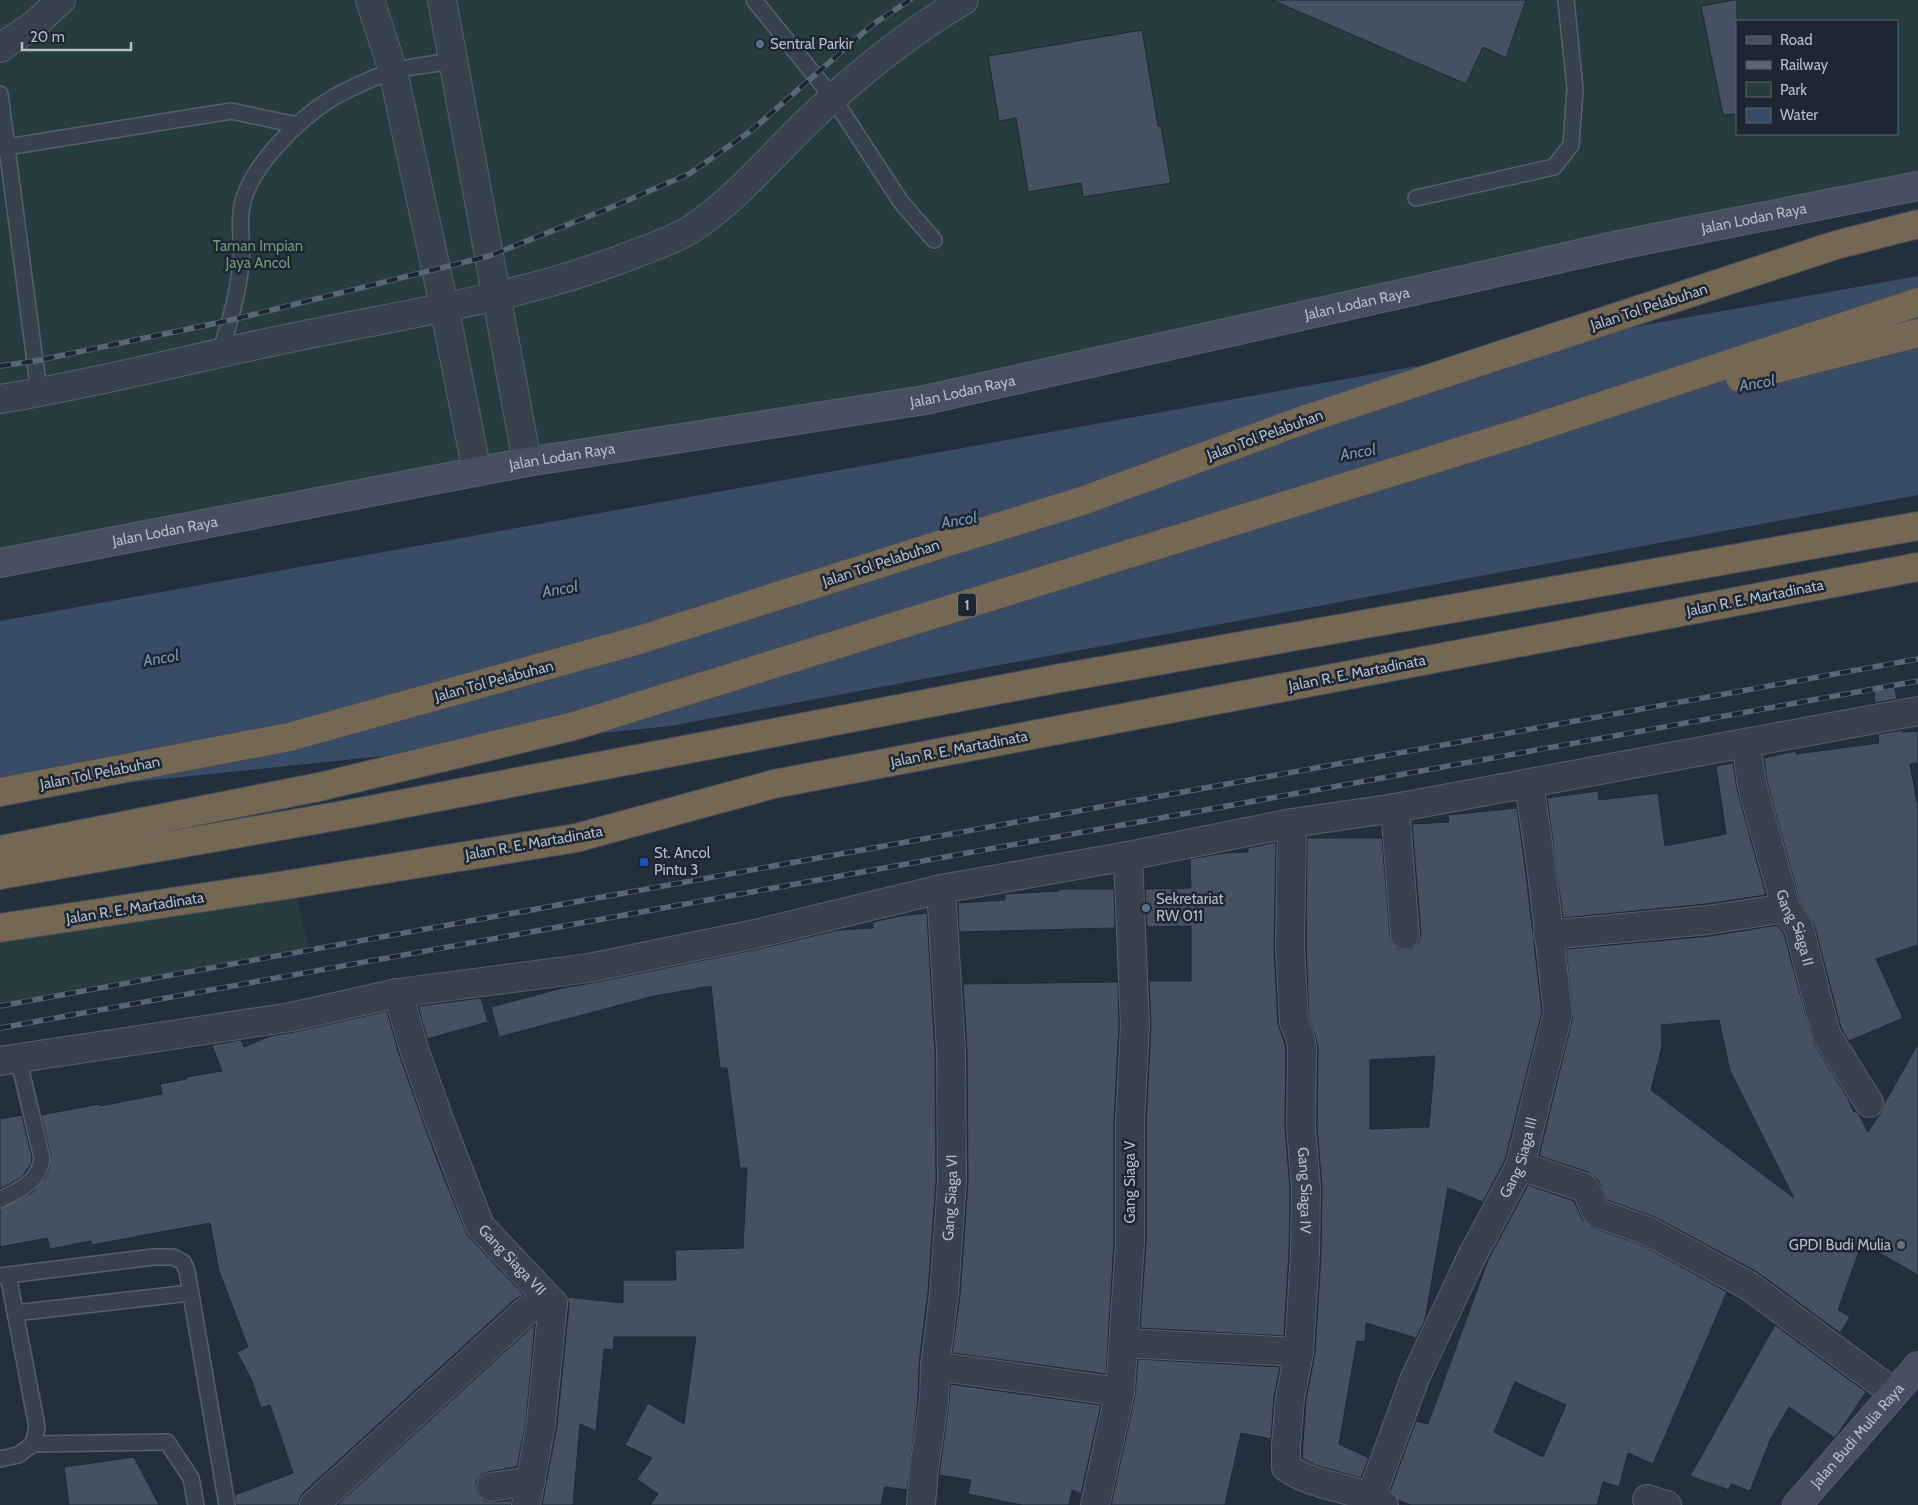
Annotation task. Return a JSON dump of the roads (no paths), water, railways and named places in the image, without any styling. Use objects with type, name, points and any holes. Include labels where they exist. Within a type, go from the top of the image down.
[{"type":"highway","name":"Jalan Tol Pelabuhan","points":[[0,792],[289,737],[639,640],[942,544],[1082,502],[1308,418],[1836,245],[1918,224]]},
{"type":"highway","name":"1","points":[[0,850],[319,787],[574,726],[1525,431],[1918,302]]},
{"type":"highway","points":[[1525,431],[1918,333]]},
{"type":"highway","points":[[0,875],[368,810],[1055,679],[1918,526]]},
{"type":"highway","name":"Jalan R. E. Martadinata","points":[[0,928],[286,885],[576,838],[774,784],[1918,567]]},
{"type":"main road","name":"Jalan Lodan Raya","points":[[0,563],[527,462],[925,400],[1624,244],[1918,186]]},
{"type":"main road","name":"Jalan Budi Mulia Raya","points":[[1797,1505],[1918,1366]]},
{"type":"street","points":[[0,48],[34,24],[61,0]]},
{"type":"street","points":[[370,0],[393,71],[444,306],[477,472]]},
{"type":"street","points":[[442,0],[498,296],[527,462]]},
{"type":"street","points":[[0,399],[498,296],[589,271],[653,247],[691,229],[724,204],[833,98],[906,38],[964,0]]},
{"type":"street","points":[[9,1059],[291,1017],[398,994],[589,968],[760,933],[941,889],[1128,856],[1292,823],[1395,808],[1918,711]]},
{"type":"street","name":"Gang Siaga II","points":[[1746,743],[1752,785],[1786,908],[1798,928],[1826,1034],[1869,1102]]},
{"type":"street","name":"Gang Siaga III","points":[[1373,1502],[1415,1378],[1471,1258],[1520,1166],[1558,1013],[1542,872],[1529,783]]},
{"type":"street","points":[[1395,808],[1405,935]]},
{"type":"street","name":"Gang Siaga IV","points":[[1292,823],[1290,946],[1294,1022],[1302,1047],[1301,1127],[1306,1188],[1305,1252],[1299,1352],[1290,1398],[1286,1468],[1298,1476],[1373,1502]]},
{"type":"street","name":"Gang Siaga V","points":[[1094,1505],[1120,1392],[1130,1243],[1130,1122],[1135,1025],[1128,856]]},
{"type":"street","name":"Gang Siaga VI","points":[[921,1505],[934,1401],[935,1366],[944,1294],[952,1181],[951,1051],[941,889]]},
{"type":"street","points":[[1548,935],[1708,920],[1786,908]]},
{"type":"street","name":"Gang Siaga VII","points":[[398,994],[414,1049],[480,1226],[553,1303],[541,1422],[528,1493]]},
{"type":"street","points":[[1520,1166],[1583,1187],[1589,1191],[1594,1210],[1597,1213],[1648,1231],[1749,1286],[1894,1393]]},
{"type":"street","points":[[314,1505],[524,1312],[535,1306],[553,1303]]},
{"type":"street","points":[[1124,1343],[1299,1352]]},
{"type":"street","points":[[935,1366],[1120,1392]]},
{"type":"street","points":[[491,1487],[528,1493]]},
{"type":"lane","points":[[754,0],[833,98],[901,202],[934,240]]},
{"type":"lane","points":[[1416,198],[1554,167],[1571,145],[1575,89],[1566,0]]},
{"type":"lane","points":[[220,352],[231,320],[242,263],[241,213],[247,187],[268,156],[297,125],[333,98],[393,71],[453,61]]},
{"type":"lane","points":[[0,94],[3,147],[39,392]]},
{"type":"lane","points":[[3,147],[231,111],[297,125]]},
{"type":"lane","points":[[0,1200],[27,1185],[36,1177],[40,1170],[42,1158],[9,1059]]},
{"type":"lane","points":[[33,1444],[37,1427],[15,1313],[4,1276],[154,1257],[173,1257],[183,1262],[187,1271],[227,1505]]},
{"type":"lane","points":[[15,1313],[190,1293]]},
{"type":"lane","points":[[0,1459],[18,1455],[33,1444],[167,1442],[191,1478],[196,1505]]},
{"type":"water","name":"Ancol","points":[[1918,276],[1918,495],[670,726],[0,796],[0,621]]},
{"type":"railway","points":[[0,366],[35,361],[231,320],[489,256],[612,207],[689,174],[752,130],[872,25],[910,0]]},
{"type":"railway","points":[[0,1006],[1918,659]]},
{"type":"railway","points":[[0,1028],[1918,681]]},
{"type":"place","name":"Sentral Parkir","points":[[760,44]]},
{"type":"place","name":"St. Ancol Pintu 3","points":[[644,862]]},
{"type":"place","name":"Sekretariat RW 011","points":[[1146,908]]},
{"type":"place","name":"GPDI Budi Mulia","points":[[1901,1245]]},
{"type":"park label","name":"Taman Impian Jaya Ancol","points":[[258,254]]}]
